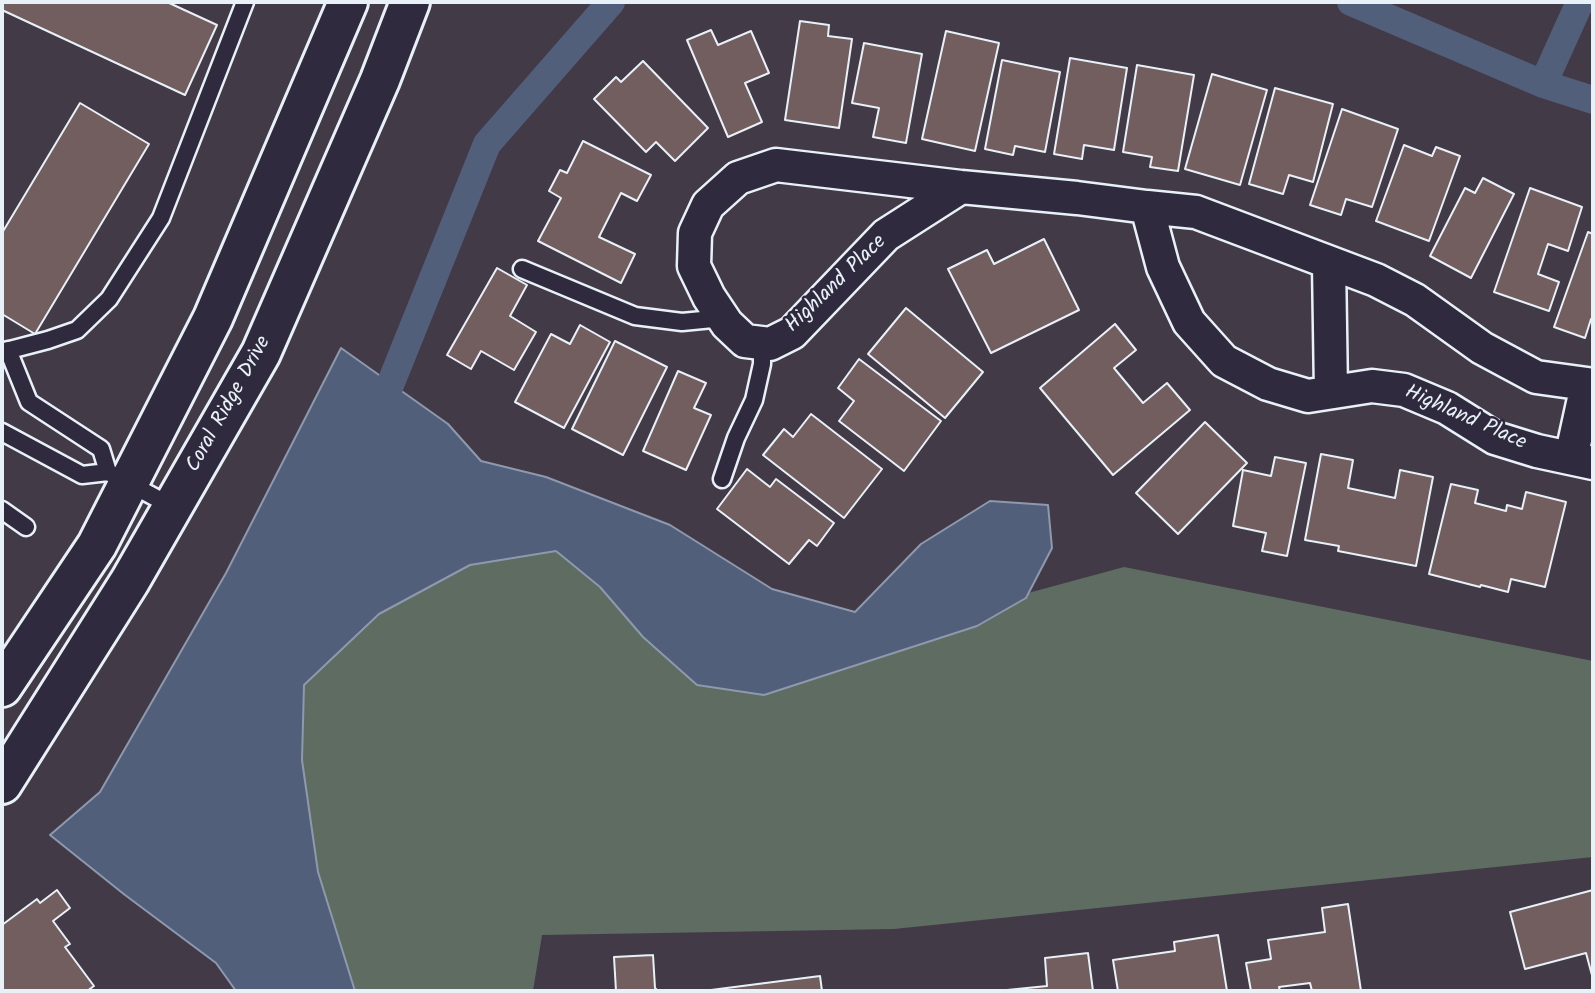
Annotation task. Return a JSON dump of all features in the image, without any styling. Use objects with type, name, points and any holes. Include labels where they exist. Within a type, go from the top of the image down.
[{"type":"main road","points":[[2,687],[97,545],[118,478],[213,318],[348,2]]},
{"type":"main road","name":"Coral Ridge Drive","points":[[2,784],[130,581],[261,353],[380,80],[410,2]]},
{"type":"street","name":"Highland Place","points":[[961,187],[886,235],[792,333],[771,344],[745,341],[727,324],[709,297],[694,266],[695,233],[708,205],[738,178],[775,165],[1196,212],[1376,280],[1415,300],[1482,348],[1536,377],[1590,385]]},
{"type":"street","name":"Highland Place","points":[[1147,207],[1163,267],[1189,321],[1224,361],[1268,384],[1308,396],[1372,386],[1404,390],[1447,408],[1495,438],[1537,451],[1582,460]]},
{"type":"street","points":[[1329,263],[1331,392]]},
{"type":"street","points":[[1582,460],[1590,385]]},
{"type":"lane","points":[[118,478],[101,449],[29,402],[5,351],[77,330],[109,299],[161,218],[245,2]]},
{"type":"lane","points":[[522,268],[635,316],[682,322],[723,318]]},
{"type":"lane","points":[[722,479],[736,438],[754,400],[762,364],[762,343]]},
{"type":"lane","points":[[2,432],[82,475],[118,478],[173,507]]},
{"type":"lane","points":[[2,510],[26,527]]},
{"type":"green space","points":[[485,519],[866,637],[1124,567],[1593,661],[1593,857],[894,929],[542,935],[533,991],[337,991],[214,652]]},
{"type":"water","points":[[341,348],[448,424],[481,461],[546,477],[670,525],[772,589],[855,612],[921,544],[990,501],[1048,505],[1052,548],[1026,598],[977,626],[764,695],[697,685],[643,637],[600,587],[556,551],[470,565],[379,614],[304,685],[302,760],[318,872],[355,991],[236,991],[216,963],[50,835],[100,792],[226,573]]},
{"type":"building","points":[[2,2],[167,2],[217,25],[185,95],[2,10]]},
{"type":"building","points":[[800,21],[829,25],[828,36],[852,39],[839,128],[785,120]]},
{"type":"building","points":[[711,30],[718,45],[751,31],[769,73],[745,83],[762,122],[728,137],[687,40]]},
{"type":"building","points":[[946,31],[999,43],[975,151],[922,139]]},
{"type":"building","points":[[864,43],[922,54],[906,143],[873,137],[879,108],[852,103]]},
{"type":"building","points":[[1070,58],[1127,68],[1114,150],[1084,145],[1082,159],[1054,154]]},
{"type":"building","points":[[1002,60],[1060,72],[1045,152],[1015,146],[1013,155],[985,149]]},
{"type":"building","points":[[643,61],[708,128],[675,161],[656,142],[646,152],[594,99],[616,77],[621,82]]},
{"type":"building","points":[[1137,65],[1194,75],[1178,171],[1150,167],[1152,157],[1123,152]]},
{"type":"building","points":[[1212,74],[1267,90],[1240,185],[1185,169]]},
{"type":"building","points":[[1275,88],[1333,104],[1313,182],[1289,175],[1283,194],[1249,184]]},
{"type":"building","points":[[80,103],[149,144],[35,334],[2,314],[2,233]]},
{"type":"building","points":[[1342,109],[1398,129],[1372,207],[1346,199],[1341,215],[1310,205]]},
{"type":"building","points":[[583,141],[651,175],[637,201],[621,193],[599,237],[635,254],[621,283],[538,241],[561,198],[549,191],[560,170],[567,173]]},
{"type":"building","points":[[1404,145],[1432,156],[1436,147],[1460,156],[1429,241],[1376,221]]},
{"type":"building","points":[[1483,178],[1514,194],[1471,278],[1430,256],[1465,188],[1475,193]]},
{"type":"building","points":[[1530,188],[1582,207],[1568,251],[1548,244],[1538,274],[1559,282],[1549,311],[1494,292]]},
{"type":"building","points":[[1588,232],[1593,234],[1593,320],[1591,319],[1585,338],[1554,327]]},
{"type":"building","points":[[1044,239],[1079,310],[991,353],[948,269],[987,250],[994,264]]},
{"type":"building","points":[[497,268],[527,285],[510,316],[536,332],[514,370],[481,351],[471,369],[447,355]]},
{"type":"building","points":[[906,308],[983,372],[945,418],[868,354]]},
{"type":"building","points":[[1115,324],[1136,350],[1114,368],[1143,403],[1167,383],[1190,410],[1113,475],[1040,388]]},
{"type":"building","points":[[580,325],[610,342],[564,428],[515,402],[551,334],[570,344]]},
{"type":"building","points":[[615,341],[667,367],[623,455],[572,429]]},
{"type":"building","points":[[859,359],[941,421],[904,471],[839,421],[854,401],[838,388]]},
{"type":"building","points":[[678,371],[706,383],[694,408],[711,415],[686,470],[643,451]]},
{"type":"building","points":[[811,414],[882,469],[844,518],[763,455],[784,429],[793,437]]},
{"type":"building","points":[[1205,422],[1247,463],[1178,534],[1136,493]]},
{"type":"building","points":[[1321,454],[1353,460],[1348,488],[1395,498],[1400,470],[1433,477],[1416,566],[1338,551],[1339,546],[1305,540]]},
{"type":"building","points":[[1275,457],[1306,463],[1287,556],[1262,551],[1266,533],[1233,526],[1243,470],[1271,476]]},
{"type":"building","points":[[747,469],[770,487],[776,479],[834,523],[817,546],[809,540],[789,564],[717,509]]},
{"type":"building","points":[[1451,484],[1478,490],[1475,503],[1506,511],[1507,505],[1522,509],[1526,492],[1566,502],[1545,587],[1511,579],[1508,592],[1429,574]]},
{"type":"building","points":[[57,890],[70,908],[53,921],[70,944],[65,947],[94,986],[87,991],[2,991],[2,925],[37,899],[40,903]]},
{"type":"building","points":[[1593,890],[1593,979],[1586,953],[1525,969],[1510,912]]},
{"type":"building","points":[[1348,904],[1361,991],[1312,991],[1310,983],[1279,987],[1280,991],[1251,991],[1246,963],[1271,959],[1268,940],[1325,932],[1322,908]]},
{"type":"building","points":[[1218,935],[1227,991],[1118,991],[1113,960],[1175,951],[1174,942]]},
{"type":"building","points":[[1088,953],[1093,991],[997,991],[1047,986],[1045,958]]},
{"type":"building","points":[[653,955],[655,988],[658,991],[616,991],[614,957]]},
{"type":"building","points":[[820,976],[822,991],[711,991],[711,990]]},
{"type":"waterway","points":[[375,417],[487,144],[611,2]]},
{"type":"waterway","points":[[1351,2],[1543,84],[1593,100]]},
{"type":"waterway","points":[[1543,84],[1580,2]]}]
